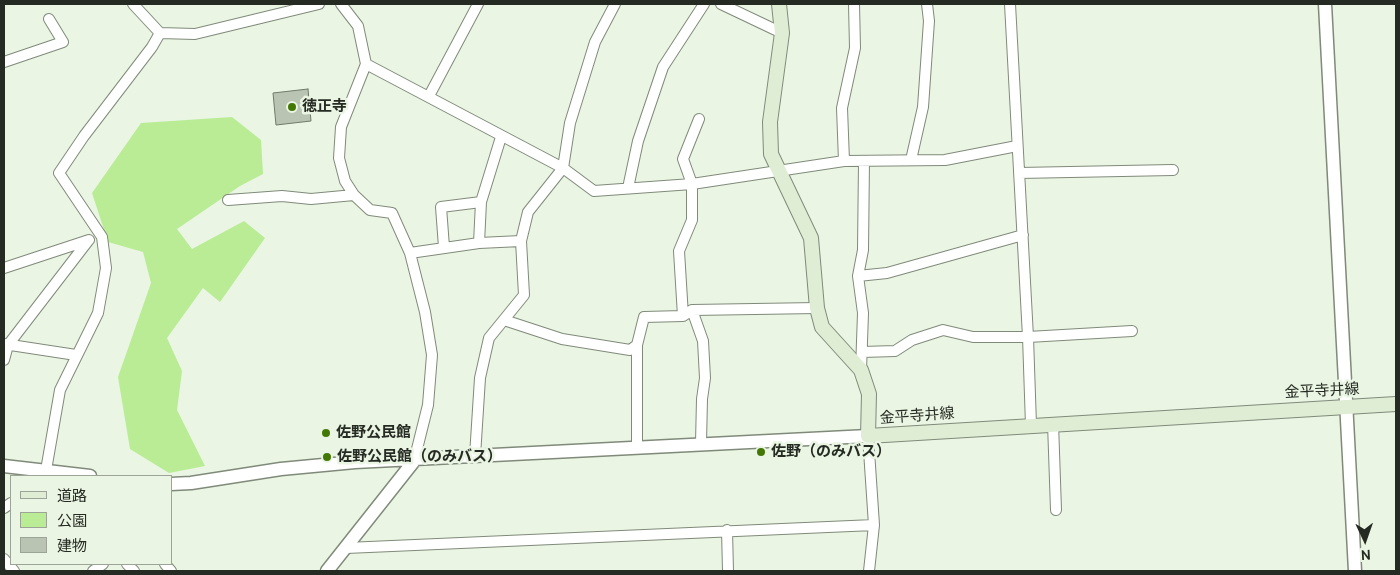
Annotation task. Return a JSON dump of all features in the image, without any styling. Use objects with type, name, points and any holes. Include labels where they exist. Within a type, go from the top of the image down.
[{"type":"main road","name":"金平寺井線","points":[[779,4],[782,33],[770,122],[771,154],[811,238],[818,308],[822,327],[861,370],[869,394],[868,436],[1053,423],[1396,404]]},
{"type":"street","points":[[133,4],[160,33],[195,34],[319,4]]},
{"type":"street","points":[[326,571],[414,461],[428,406],[432,355],[426,312],[410,254],[392,213],[370,210],[354,195],[346,181],[339,158],[341,127],[366,64],[358,26],[342,4]]},
{"type":"street","points":[[429,96],[478,4]]},
{"type":"street","points":[[475,456],[476,427],[484,355],[489,338],[524,295],[521,241],[528,212],[563,168],[570,123],[594,42],[615,4]]},
{"type":"street","points":[[628,188],[638,141],[663,67],[704,4]]},
{"type":"street","points":[[721,4],[782,33]]},
{"type":"street","points":[[844,160],[842,108],[855,48],[854,4]]},
{"type":"street","points":[[911,160],[923,107],[929,21],[928,4]]},
{"type":"street","points":[[1010,4],[1031,425]]},
{"type":"street","points":[[1325,4],[1355,570]]},
{"type":"street","points":[[4,62],[63,42],[49,19]]},
{"type":"street","points":[[4,466],[48,475],[60,390],[98,313],[106,268],[102,237],[60,173],[84,136],[152,47],[160,33]]},
{"type":"street","points":[[366,64],[429,96],[501,137],[563,168],[594,191],[692,184],[844,160],[945,160],[1017,146]]},
{"type":"street","points":[[699,119],[684,159],[692,184],[692,220],[679,251],[688,313],[703,341],[705,378],[702,399],[701,443]]},
{"type":"street","points":[[479,243],[482,202],[501,137]]},
{"type":"street","points":[[861,370],[864,313],[858,276],[863,250],[864,161]]},
{"type":"street","points":[[1019,173],[1173,170]]},
{"type":"street","points":[[228,200],[282,196],[311,200],[354,195]]},
{"type":"street","points":[[444,248],[441,207],[482,202]]},
{"type":"street","points":[[858,276],[887,273],[1023,235]]},
{"type":"street","points":[[4,268],[102,237]]},
{"type":"street","points":[[4,360],[6,345],[88,241]]},
{"type":"street","points":[[410,254],[479,243],[521,241]]},
{"type":"street","points":[[637,448],[637,345],[644,317],[688,313],[818,308]]},
{"type":"street","points":[[504,320],[562,339],[630,350],[637,345]]},
{"type":"street","points":[[862,352],[895,351],[912,340],[943,330],[973,337],[1028,337],[1132,331]]},
{"type":"street","points":[[6,345],[76,356]]},
{"type":"street","points":[[1053,423],[1056,510]]},
{"type":"street","points":[[172,484],[219,480],[290,468],[354,462],[414,461],[701,443],[868,436],[874,525],[869,571]]},
{"type":"street","points":[[346,548],[874,525]]},
{"type":"street","points":[[727,530],[728,571]]},
{"type":"green space","points":[[232,117],[261,140],[263,174],[240,186],[177,229],[192,249],[244,221],[265,238],[220,302],[203,288],[167,338],[182,371],[177,410],[205,466],[169,473],[130,449],[118,377],[151,283],[143,252],[108,242],[92,193],[141,123]]},
{"type":"building","name":"徳正寺","points":[[308,89],[311,121],[276,125],[273,93]]},
{"type":"place","name":"徳正寺","points":[[292,107]]},
{"type":"place","name":"佐野公民館","points":[[326,433]]},
{"type":"place","name":"佐野（のみバス）","points":[[761,452]]},
{"type":"place","name":"佐野公民館（のみバス）","points":[[327,457]]}]
